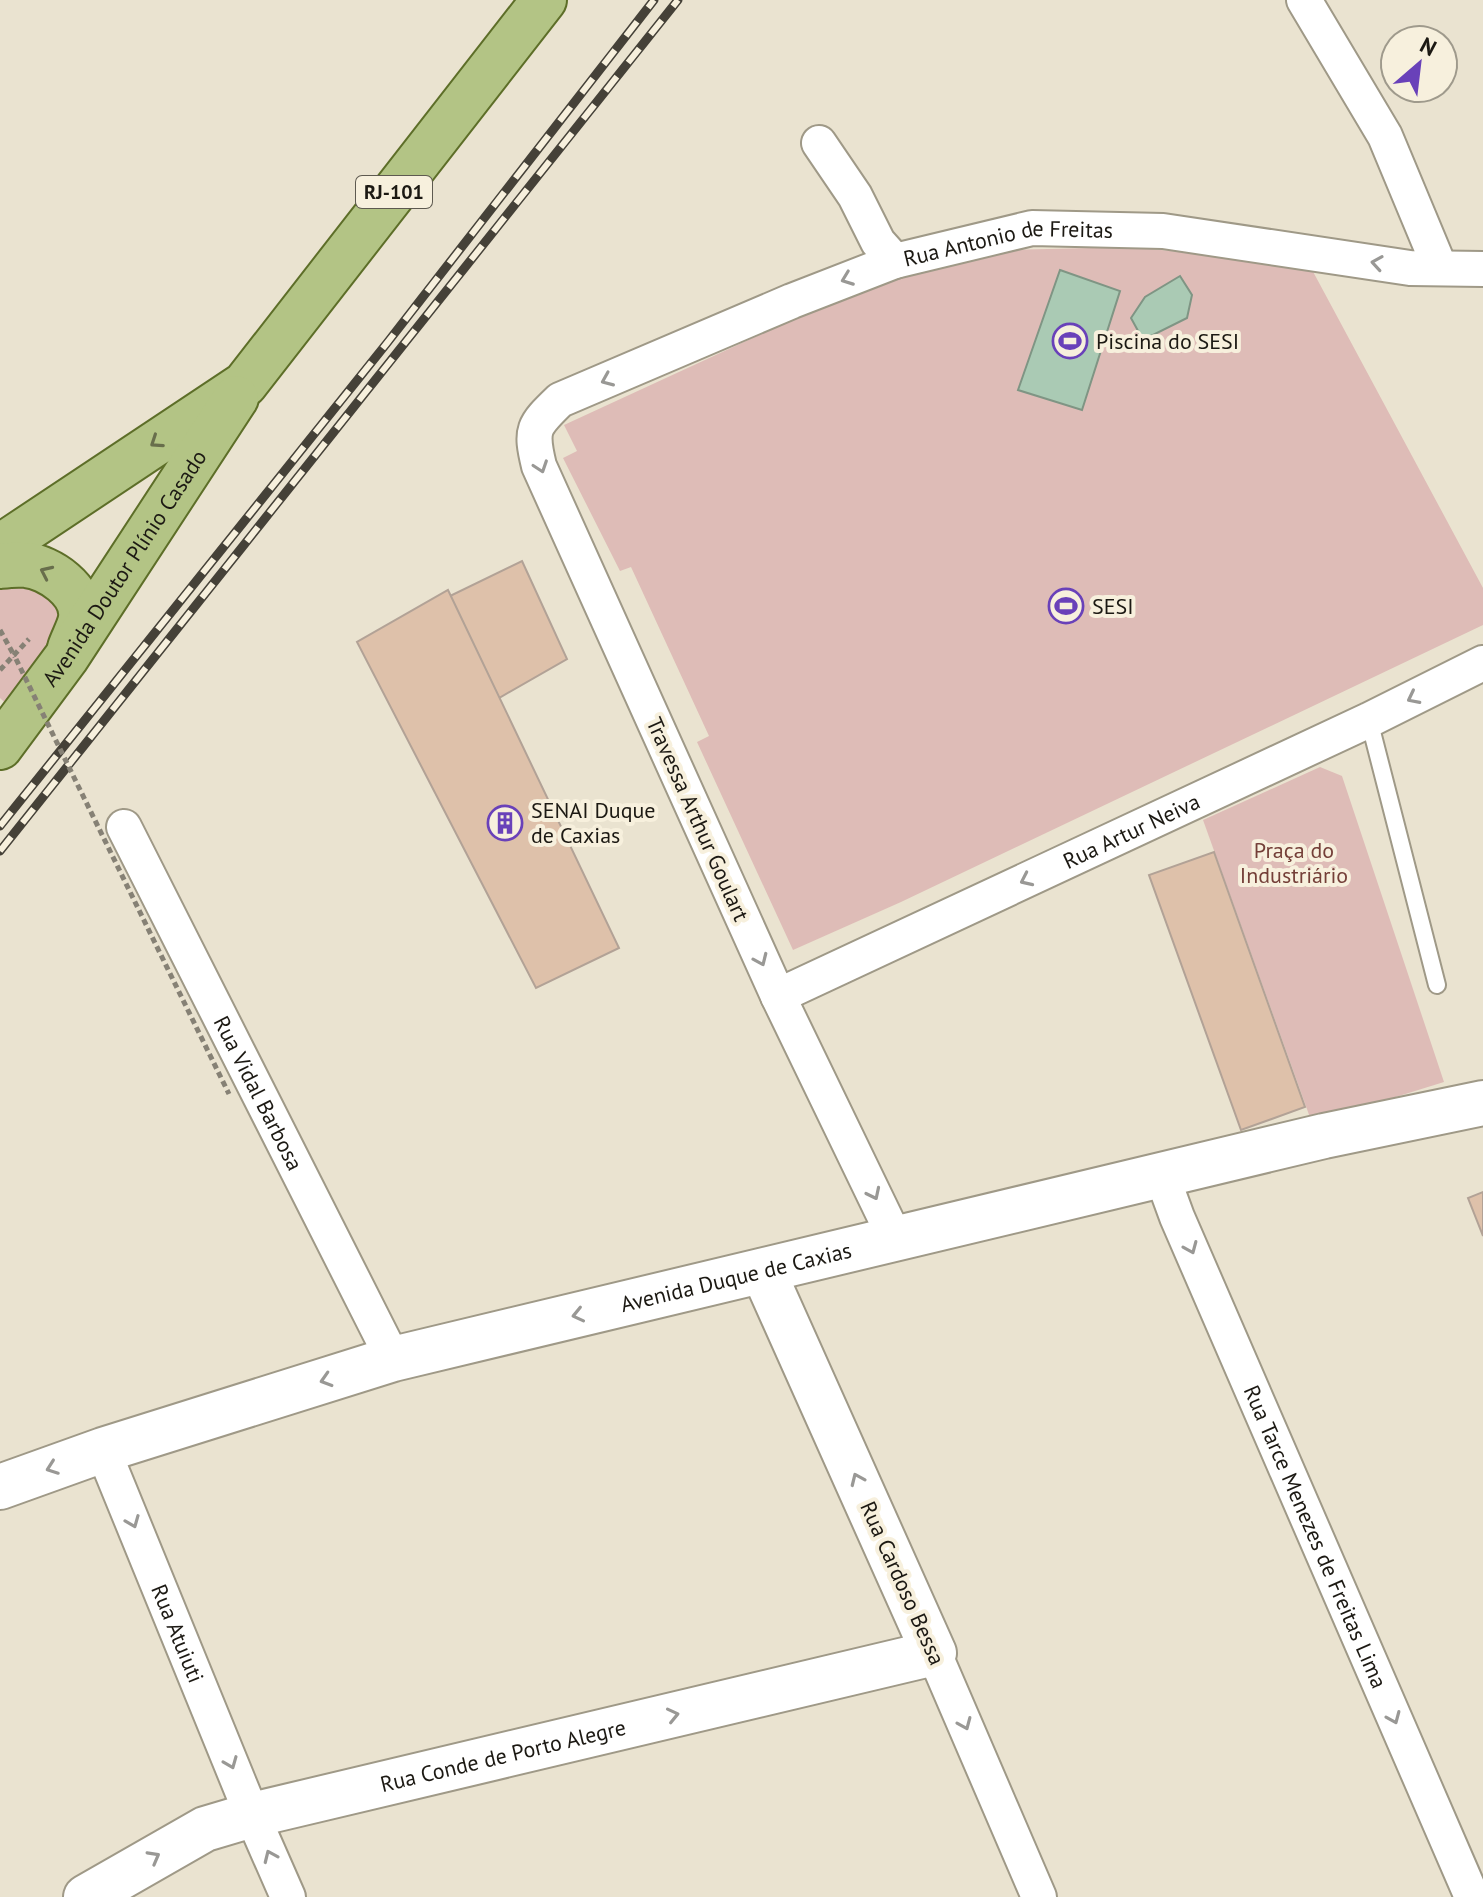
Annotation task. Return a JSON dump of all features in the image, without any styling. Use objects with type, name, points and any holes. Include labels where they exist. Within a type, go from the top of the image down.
[{"type":"main road","name":"RJ-101","points":[[0,547],[245,384],[544,0]]},
{"type":"main road","name":"Avenida Doutor Plínio Casado","points":[[0,747],[51,645],[245,384]]},
{"type":"main road","points":[[0,566],[27,565],[43,569],[57,577],[75,596],[81,616],[51,645]]},
{"type":"main road","name":"Avenida Duque de Caxias","points":[[0,1487],[103,1450],[393,1359],[1324,1136],[1483,1103]]},
{"type":"main road","name":"Rua Cardoso Bessa","points":[[763,1271],[934,1653]]},
{"type":"main road","name":"Rua Conde de Porto Alegre","points":[[86,1897],[205,1829],[252,1815],[934,1653]]},
{"type":"street","points":[[1304,0],[1385,136],[1440,268]]},
{"type":"street","points":[[819,143],[855,196],[878,242],[895,261]]},
{"type":"street","name":"Rua Antonio de Freitas","points":[[560,400],[792,301],[895,261],[1032,228],[1163,231],[1410,268],[1483,269]]},
{"type":"street","name":"Travessa Arthur Goulart","points":[[560,400],[539,420],[533,439],[539,466],[778,996],[895,1238]]},
{"type":"street","name":"Rua Artur Neiva","points":[[778,996],[1369,720],[1483,663]]},
{"type":"street","name":"Rua Vidal Barbosa","points":[[124,827],[393,1359]]},
{"type":"street","name":"Rua Tarce Menezes de Freitas Lima","points":[[1162,1176],[1177,1217],[1472,1897]]},
{"type":"street","name":"Rua Atuiuti","points":[[103,1450],[288,1897]]},
{"type":"street","name":"Rua Cardoso Bessa","points":[[934,1653],[1039,1897]]},
{"type":"lane","points":[[1369,720],[1437,985]]},
{"type":"path","points":[[0,630],[229,1094]]},
{"type":"path","points":[[0,670],[51,645]]},
{"type":"green space","name":"SESI","points":[[1133,247],[1310,266],[1483,588],[1483,625],[901,902],[793,950],[697,742],[709,736],[631,567],[620,571],[563,458],[577,451],[564,425],[902,269],[1010,250]]},
{"type":"green space","points":[[20,577],[76,610],[17,714],[0,698],[0,590]]},
{"type":"green space","name":"Praça do Industriário","points":[[1320,767],[1342,776],[1444,1082],[1312,1123],[1203,820]]},
{"type":"shaded area","name":"Piscina do SESI","points":[[1060,270],[1120,291],[1082,410],[1018,390]]},
{"type":"shaded area","points":[[1180,276],[1192,295],[1187,318],[1143,340],[1131,318],[1145,297]]},
{"type":"building","points":[[522,561],[567,659],[499,698],[450,596]]},
{"type":"building","name":"SENAI Duque de Caxias","points":[[448,590],[619,948],[536,988],[357,642]]},
{"type":"building","points":[[1214,852],[1305,1107],[1241,1130],[1149,875]]},
{"type":"building","points":[[1483,1192],[1483,1236],[1468,1198]]},
{"type":"railway","points":[[0,826],[387,343],[654,0]]},
{"type":"railway","points":[[0,851],[678,0]]},
{"type":"place","name":"Piscina do SESI","points":[[1070,341]]},
{"type":"place","name":"SESI","points":[[1066,606]]},
{"type":"place","name":"SENAI Duque de Caxias","points":[[505,823]]}]
